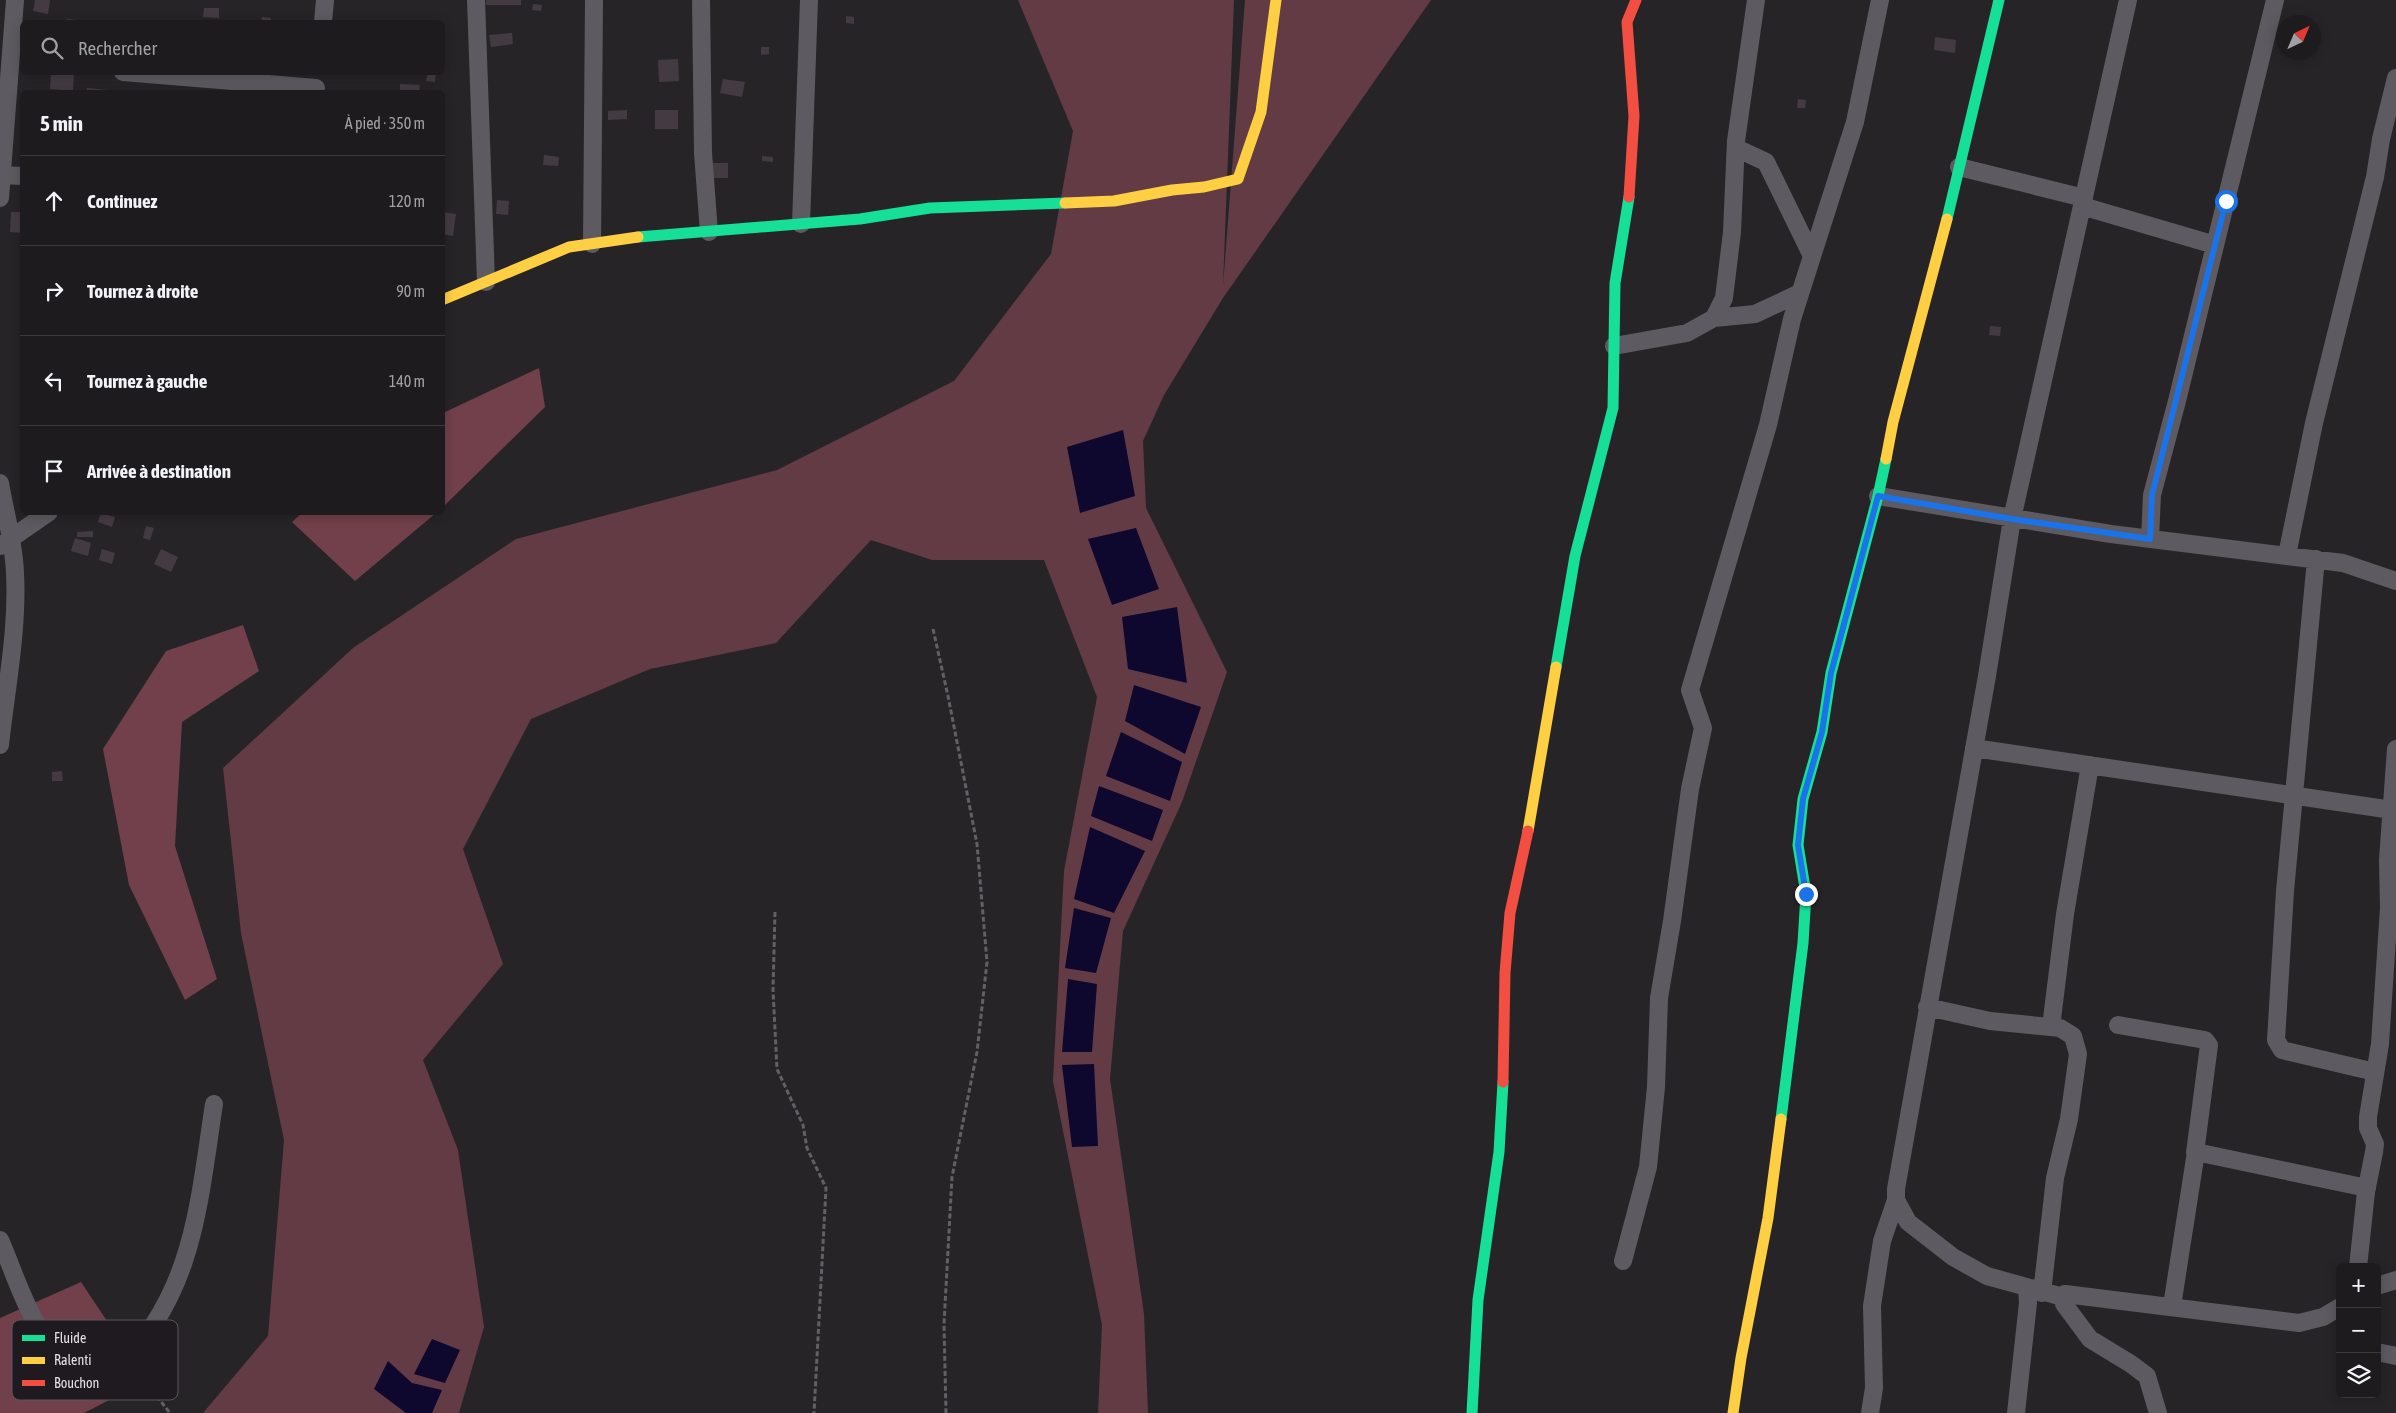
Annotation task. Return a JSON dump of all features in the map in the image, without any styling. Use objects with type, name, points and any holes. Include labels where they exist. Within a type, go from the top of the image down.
[{"type":"street","points":[[0,185],[17,63],[15,0]]},
{"type":"street","points":[[323,20],[325,0]]},
{"type":"street","points":[[476,0],[486,282]]},
{"type":"street","points":[[592,244],[594,0]]},
{"type":"street","points":[[701,0],[703,153],[709,232]]},
{"type":"street","points":[[801,224],[809,0]]},
{"type":"street","points":[[445,299],[543,256],[569,247],[630,238],[860,219],[930,208],[1114,201],[1172,190],[1204,187],[1238,179],[1261,112],[1276,0]]},
{"type":"street","points":[[1472,1413],[1478,1300],[1499,1152],[1505,1037],[1505,973],[1510,913],[1533,808],[1575,556],[1614,408],[1615,283],[1629,198],[1634,116],[1627,22],[1636,0]]},
{"type":"street","points":[[1714,318],[1724,298],[1732,232],[1736,148],[1756,0]]},
{"type":"street","points":[[1623,1262],[1648,1167],[1656,1087],[1659,998],[1672,921],[1690,790],[1703,728],[1690,690],[1768,425],[1811,254],[1855,122],[1880,0]]},
{"type":"street","points":[[1733,1413],[1741,1358],[1768,1218],[1803,943],[1806,894],[1798,845],[1803,799],[1822,732],[1831,673],[1942,241],[1999,0]]},
{"type":"street","points":[[1870,1413],[1874,1388],[1872,1306],[1882,1240],[1896,1200],[1927,1008],[1974,748],[2012,519],[2128,0]]},
{"type":"street","points":[[2150,539],[2152,495],[2275,0]]},
{"type":"street","points":[[172,75],[317,84]]},
{"type":"street","points":[[2287,556],[2314,423],[2375,177],[2381,139],[2396,78]]},
{"type":"street","points":[[1736,148],[1766,162],[1811,254]]},
{"type":"street","points":[[1959,167],[2083,202],[2215,245]]},
{"type":"street","points":[[0,185],[20,177]]},
{"type":"street","points":[[1614,346],[1687,332],[1714,318],[1755,314],[1800,293]]},
{"type":"street","points":[[0,483],[6,521],[6,543],[15,574],[14,616],[0,745]]},
{"type":"street","points":[[1878,496],[2012,519],[2150,539],[2343,563],[2396,581]]},
{"type":"street","points":[[6,543],[44,515]]},
{"type":"street","points":[[2316,559],[2285,891],[2276,1040],[2282,1050],[2375,1072]]},
{"type":"street","points":[[1974,748],[2392,810]]},
{"type":"street","points":[[2358,1263],[2367,1188],[2375,1144],[2368,1122],[2380,1044],[2390,908],[2388,860],[2396,749]]},
{"type":"street","points":[[2051,1027],[2065,914],[2090,765]]},
{"type":"street","points":[[1927,1008],[1990,1021],[2060,1028],[2073,1036],[2078,1054],[2068,1120],[2034,1291],[2028,1303],[2016,1413]]},
{"type":"street","points":[[2118,1025],[2205,1040],[2209,1045],[2172,1306]]},
{"type":"street","points":[[156,1320],[180,1278],[197,1213],[214,1104]]},
{"type":"street","points":[[2195,1153],[2198,1151],[2367,1188]]},
{"type":"street","points":[[1896,1200],[1908,1222],[1952,1256],[1987,1276],[2034,1291],[2063,1297],[2069,1293],[2299,1323],[2323,1317],[2338,1308]]},
{"type":"street","points":[[0,1240],[34,1320]]},
{"type":"street","points":[[2381,1285],[2396,1280]]},
{"type":"street","points":[[2063,1297],[2068,1310],[2090,1338],[2131,1364],[2146,1376],[2157,1413]]},
{"type":"street","points":[[2381,1353],[2396,1356]]},
{"type":"path","points":[[933,629],[977,844],[987,962],[977,1052],[952,1177],[944,1324],[946,1413]]},
{"type":"path","points":[[775,912],[773,990],[777,1069],[803,1125],[808,1148],[826,1188],[814,1413]]},
{"type":"path","points":[[160,1400],[170,1413]]},
{"type":"shaded area","points":[[1018,0],[1234,0],[1223,286],[1245,0],[1431,0],[1223,298],[1164,395],[1143,441],[1146,508],[1227,672],[1182,802],[1123,931],[1110,1079],[1144,1314],[1148,1413],[1098,1413],[1102,1325],[1053,1081],[1064,871],[1097,697],[1044,560],[932,560],[871,540],[776,643],[650,669],[531,719],[463,849],[503,964],[423,1060],[458,1150],[484,1327],[459,1413],[203,1413],[268,1336],[284,1140],[241,933],[223,768],[353,648],[516,539],[777,470],[954,381],[1051,254],[1073,131]]},
{"type":"shaded area","points":[[539,368],[545,407],[445,505],[445,412]]},
{"type":"shaded area","points":[[1123,430],[1135,496],[1080,513],[1067,447]]},
{"type":"shaded area","points":[[300,515],[434,515],[355,581],[292,522]]},
{"type":"shaded area","points":[[1136,528],[1159,589],[1112,605],[1088,539]]},
{"type":"shaded area","points":[[1177,607],[1187,683],[1128,669],[1122,617]]},
{"type":"shaded area","points":[[243,625],[259,671],[182,722],[175,846],[217,979],[185,1000],[129,885],[103,749],[166,651]]},
{"type":"shaded area","points":[[1134,685],[1201,707],[1185,754],[1125,721]]},
{"type":"shaded area","points":[[1121,732],[1182,762],[1170,801],[1106,776]]},
{"type":"shaded area","points":[[1099,786],[1163,810],[1152,841],[1091,816]]},
{"type":"shaded area","points":[[1090,827],[1145,851],[1114,913],[1074,899]]},
{"type":"shaded area","points":[[1074,908],[1111,918],[1096,973],[1065,968]]},
{"type":"shaded area","points":[[1068,979],[1097,984],[1092,1052],[1062,1052]]},
{"type":"shaded area","points":[[1094,1064],[1098,1146],[1072,1147],[1062,1065]]},
{"type":"shaded area","points":[[81,1282],[106,1320],[12,1320],[12,1400],[109,1400],[84,1413],[0,1413],[0,1318]]},
{"type":"shaded area","points":[[432,1339],[460,1350],[445,1383],[414,1374]]},
{"type":"shaded area","points":[[388,1361],[412,1383],[442,1390],[432,1413],[406,1413],[374,1389]]},
{"type":"building","points":[[35,0],[50,0],[48,14],[33,11]]},
{"type":"building","points":[[486,0],[521,0],[521,5],[486,5]]},
{"type":"building","points":[[533,4],[542,5],[541,11],[532,10]]},
{"type":"building","points":[[204,8],[219,8],[219,18],[203,17]]},
{"type":"building","points":[[846,16],[854,17],[854,24],[846,23]]},
{"type":"building","points":[[262,17],[271,18],[271,20],[261,20]]},
{"type":"building","points":[[512,33],[513,44],[491,47],[489,35]]},
{"type":"building","points":[[1935,37],[1956,40],[1955,53],[1934,50]]},
{"type":"building","points":[[761,47],[769,47],[769,54],[761,55]]},
{"type":"building","points":[[678,59],[679,81],[659,82],[658,60]]},
{"type":"building","points":[[51,75],[74,75],[73,90],[50,89]]},
{"type":"building","points":[[427,75],[436,75],[435,82],[426,81]]},
{"type":"building","points":[[723,79],[745,82],[742,97],[720,93]]},
{"type":"building","points":[[400,84],[420,85],[419,90],[400,90]]},
{"type":"building","points":[[87,88],[108,90],[86,90]]},
{"type":"building","points":[[1798,99],[1806,100],[1805,108],[1797,108]]},
{"type":"building","points":[[627,110],[627,119],[608,120],[608,111]]},
{"type":"building","points":[[655,110],[678,110],[678,129],[655,129]]},
{"type":"building","points":[[544,155],[559,157],[558,166],[543,165]]},
{"type":"building","points":[[762,156],[773,157],[773,162],[762,161]]},
{"type":"building","points":[[707,163],[728,163],[728,178],[707,178]]},
{"type":"building","points":[[497,200],[509,201],[508,215],[496,214]]},
{"type":"building","points":[[11,212],[20,212],[20,233],[10,232]]},
{"type":"building","points":[[445,212],[456,214],[453,236],[445,235]]},
{"type":"building","points":[[1990,326],[2001,327],[2000,336],[1989,335]]},
{"type":"building","points":[[100,515],[115,517],[112,527],[98,522]]},
{"type":"building","points":[[146,526],[154,528],[150,540],[143,538]]},
{"type":"building","points":[[93,531],[93,537],[77,537],[77,532]]},
{"type":"building","points":[[75,538],[91,543],[88,556],[71,551]]},
{"type":"building","points":[[102,549],[115,553],[112,564],[99,560]]},
{"type":"building","points":[[161,549],[178,557],[171,572],[154,564]]},
{"type":"building","points":[[62,771],[63,781],[52,781],[52,772]]},
{"type":"traffic: fast","points":[[1947,219],[1999,0]]},
{"type":"traffic: fast","points":[[1556,667],[1575,556],[1613,408],[1615,283],[1629,197]]},
{"type":"traffic: fast","points":[[638,237],[860,219],[930,208],[1065,203]]},
{"type":"traffic: fast","points":[[1781,1119],[1803,943],[1806,894],[1798,845],[1803,799],[1822,732],[1831,673],[1886,459]]},
{"type":"traffic: fast","points":[[1472,1413],[1478,1300],[1499,1152],[1503,1082]]},
{"type":"traffic: slow","points":[[1065,203],[1114,201],[1172,190],[1204,187],[1238,179],[1261,112],[1276,0]]},
{"type":"traffic: slow","points":[[1886,459],[1893,422],[1947,219]]},
{"type":"traffic: slow","points":[[445,299],[569,247],[638,237]]},
{"type":"traffic: slow","points":[[1528,831],[1556,667]]},
{"type":"traffic: slow","points":[[1733,1413],[1741,1358],[1768,1218],[1781,1119]]},
{"type":"traffic: jam","points":[[1629,197],[1634,116],[1627,22],[1636,0]]},
{"type":"traffic: jam","points":[[1503,1082],[1505,973],[1510,913],[1528,831]]},
{"type":"route","points":[[1806,894],[1798,845],[1803,799],[1822,732],[1831,673],[1878,496],[2012,519],[2150,539],[2152,495],[2226,201]]}]
